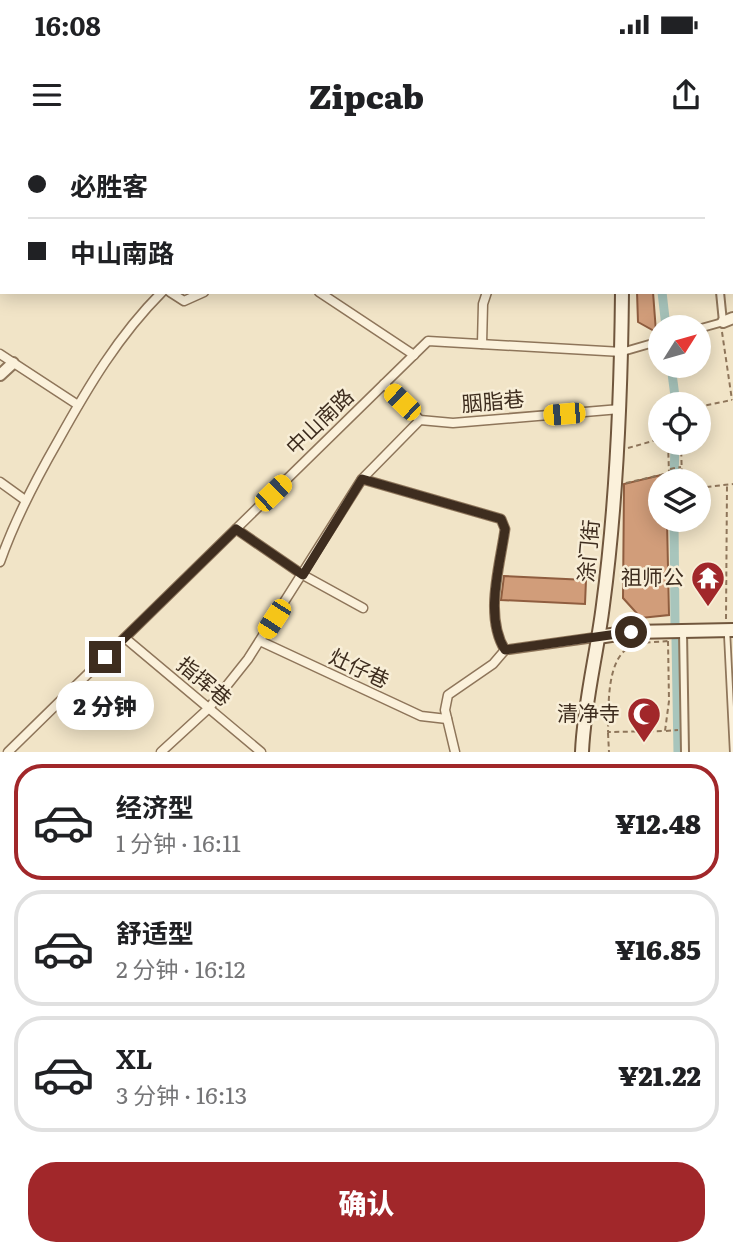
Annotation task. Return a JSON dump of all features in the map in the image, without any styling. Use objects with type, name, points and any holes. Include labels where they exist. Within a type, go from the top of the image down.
[{"type":"main road","name":"涂门街","points":[[582,752],[598,637],[620,409],[622,294]]},
{"type":"main road","points":[[598,637],[631,632],[730,631]]},
{"type":"street","points":[[0,562],[15,517],[105,359],[160,294]]},
{"type":"street","points":[[173,294],[184,301],[200,294]]},
{"type":"street","points":[[321,294],[414,355]]},
{"type":"street","points":[[482,344],[483,304],[486,294]]},
{"type":"street","points":[[711,326],[728,320],[721,294]]},
{"type":"street","name":"中山南路","points":[[8,752],[428,341],[622,352]]},
{"type":"street","points":[[622,352],[648,344]]},
{"type":"street","points":[[0,354],[78,405]]},
{"type":"street","points":[[0,375],[13,363]]},
{"type":"street","points":[[161,752],[209,708],[260,641],[362,479],[420,420],[384,384]]},
{"type":"street","name":"胭脂巷","points":[[420,420],[453,423],[620,409]]},
{"type":"street","points":[[362,479],[501,519],[505,529],[495,600],[497,637],[505,650]]},
{"type":"street","points":[[0,482],[25,500]]},
{"type":"street","points":[[236,529],[303,575],[363,608]]},
{"type":"street","points":[[683,632],[685,752]]},
{"type":"street","points":[[456,752],[445,709],[448,695],[493,664],[505,650],[598,637]]},
{"type":"street","name":"指挥巷","points":[[125,638],[261,752]]},
{"type":"street","name":"灶仔巷","points":[[260,641],[421,716],[447,719]]},
{"type":"lane","points":[[730,631],[733,752]]},
{"type":"path","points":[[711,404],[733,400],[722,335],[728,320]]},
{"type":"path","points":[[626,460],[628,447],[648,442]]},
{"type":"path","points":[[673,469],[682,467],[682,455]]},
{"type":"path","points":[[625,472],[624,484],[648,478]]},
{"type":"path","points":[[711,487],[733,484]]},
{"type":"path","points":[[727,485],[730,631]]},
{"type":"path","points":[[609,752],[610,677],[622,656],[632,646],[668,640],[665,731]]},
{"type":"path","points":[[608,732],[685,730]]},
{"type":"building","points":[[637,294],[653,294],[655,315],[648,315],[648,328],[638,322]]},
{"type":"building","points":[[648,478],[648,532],[667,532],[669,615],[641,618],[623,598],[624,484]]},
{"type":"building","points":[[504,576],[586,580],[585,604],[501,600]]},
{"type":"waterway","points":[[662,294],[665,315]]},
{"type":"waterway","points":[[673,378],[674,392]]},
{"type":"waterway","points":[[674,469],[675,455]]},
{"type":"waterway","points":[[674,532],[675,625]]},
{"type":"waterway","points":[[676,640],[678,752]]},
{"type":"place","name":"祖师公","points":[[708,608]]},
{"type":"place","name":"清净寺","points":[[644,744]]},
{"type":"route","points":[[105,657],[236,529],[303,575],[362,479],[501,519],[505,529],[495,600],[497,637],[505,650],[631,632]]}]
